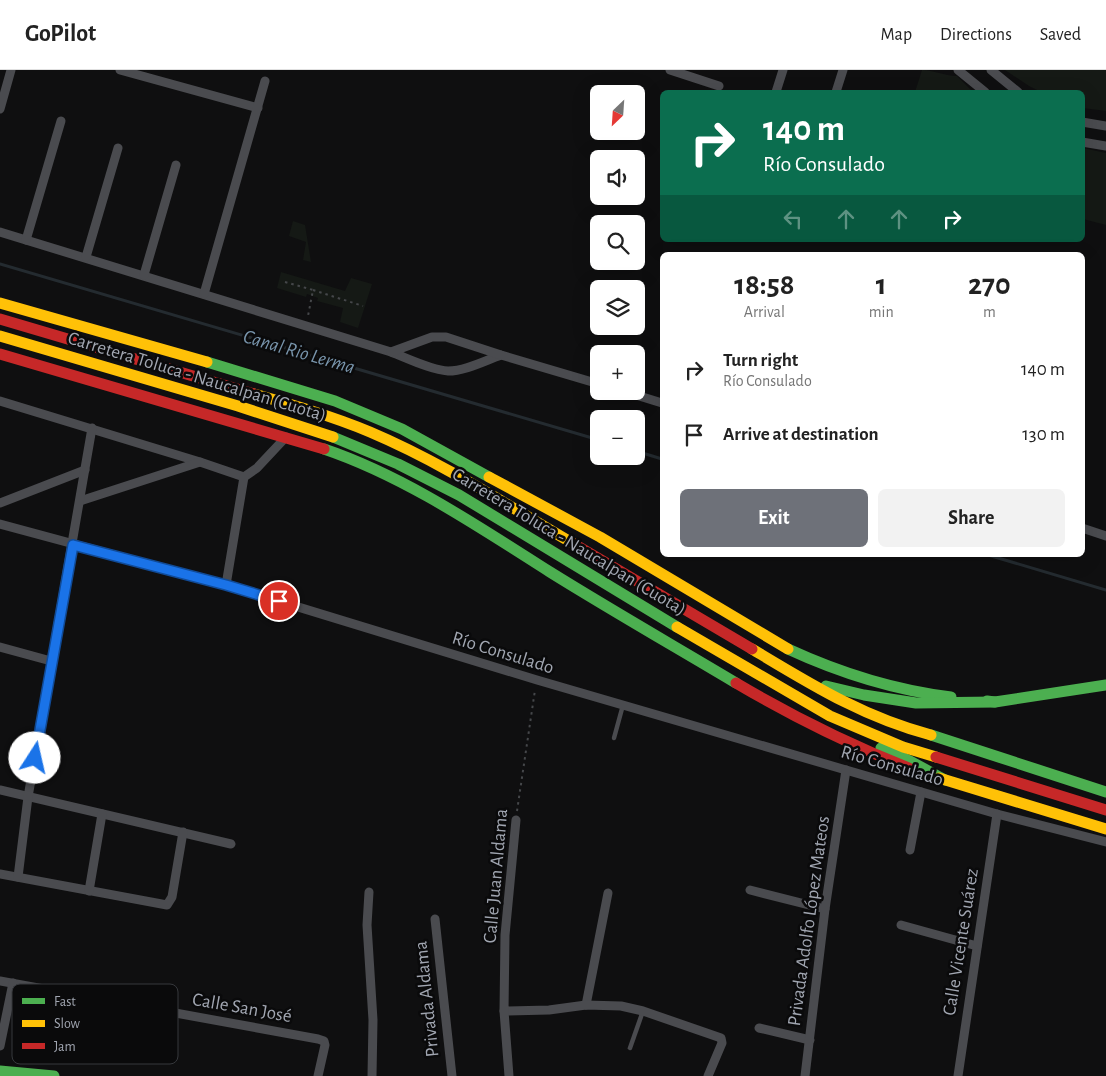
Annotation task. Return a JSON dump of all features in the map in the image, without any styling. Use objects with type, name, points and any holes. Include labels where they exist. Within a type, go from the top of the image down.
[{"type":"main road","points":[[0,303],[335,401],[402,430],[533,499],[788,649],[814,662],[862,679],[897,688],[941,696],[995,702]]},
{"type":"main road","name":"Carretera Toluca - Naucalpan (Cuota)","points":[[0,319],[299,406],[374,434],[424,457],[461,478],[833,697],[874,717],[1106,792]]},
{"type":"main road","name":"Carretera Toluca - Naucalpan (Cuota)","points":[[0,336],[285,420],[374,452],[423,475],[459,495],[594,578],[830,716],[903,746],[1106,810]]},
{"type":"main road","points":[[0,354],[332,452],[401,482],[449,508],[582,592],[826,733],[865,751],[945,780],[1106,829]]},
{"type":"main road","points":[[809,682],[864,695],[916,703],[995,702],[1106,685]]},
{"type":"main road","points":[[780,688],[808,713],[847,734],[910,761],[945,780]]},
{"type":"main road","points":[[0,1071],[54,1076]]},
{"type":"street","points":[[0,109],[11,70]]},
{"type":"street","points":[[120,70],[258,108]]},
{"type":"street","points":[[670,70],[719,86]]},
{"type":"street","points":[[777,90],[782,70]]},
{"type":"street","points":[[837,90],[843,70]]},
{"type":"street","points":[[958,70],[983,90]]},
{"type":"street","points":[[991,70],[1016,90]]},
{"type":"street","points":[[204,294],[265,81]]},
{"type":"street","points":[[26,240],[61,120]]},
{"type":"street","points":[[1085,122],[1106,126]]},
{"type":"street","points":[[1085,142],[1106,146]]},
{"type":"street","points":[[86,257],[118,148]]},
{"type":"street","points":[[144,275],[176,165]]},
{"type":"street","points":[[0,232],[391,352],[437,369],[447,371],[458,370],[501,355]]},
{"type":"street","points":[[391,352],[439,336],[446,336],[501,355],[590,381]]},
{"type":"street","points":[[645,398],[660,402]]},
{"type":"street","points":[[0,401],[92,428],[244,477]]},
{"type":"street","points":[[18,878],[28,797],[92,428]]},
{"type":"street","points":[[226,585],[244,477],[257,468],[286,437]]},
{"type":"street","points":[[80,501],[200,462]]},
{"type":"street","points":[[0,503],[85,470]]},
{"type":"street","name":"Río Consulado","points":[[0,524],[226,585],[623,706],[997,814],[1106,842]]},
{"type":"street","points":[[1085,529],[1106,536]]},
{"type":"street","points":[[0,647],[51,660]]},
{"type":"street","name":"Privada Adolfo López Mateos","points":[[805,1076],[825,909],[846,770]]},
{"type":"street","points":[[0,790],[231,844]]},
{"type":"street","points":[[910,850],[921,792]]},
{"type":"street","points":[[89,891],[102,814]]},
{"type":"street","name":"Calle Vicente Suárez","points":[[958,1076],[997,814]]},
{"type":"street","name":"Calle Juan Aldama","points":[[509,1076],[504,1011],[505,935],[516,820]]},
{"type":"street","points":[[0,874],[167,905],[172,897],[183,832]]},
{"type":"street","points":[[750,890],[825,909]]},
{"type":"street","points":[[369,892],[367,925],[373,1020],[372,1076]]},
{"type":"street","points":[[586,1005],[608,893]]},
{"type":"street","name":"Privada Aldama","points":[[435,919],[452,1076]]},
{"type":"street","points":[[901,925],[977,946]]},
{"type":"street","name":"Calle San José","points":[[0,981],[18,984]]},
{"type":"street","points":[[0,1046],[12,988]]},
{"type":"street","points":[[504,1011],[549,1010],[605,1004],[643,1011],[721,1038],[722,1043],[708,1076]]},
{"type":"street","name":"Calle San José","points":[[178,1013],[322,1040],[325,1045],[318,1076]]},
{"type":"street","points":[[759,1028],[810,1040]]},
{"type":"lane","points":[[614,738],[623,706]]},
{"type":"lane","points":[[630,1048],[643,1011]]},
{"type":"path","points":[[285,282],[363,306]]},
{"type":"path","points":[[306,326],[313,290]]},
{"type":"path","name":"Calle Juan Aldama","points":[[516,820],[537,680]]},
{"type":"shaded area","points":[[922,70],[957,76],[971,90],[916,90]]},
{"type":"shaded area","points":[[1005,70],[1106,70],[1106,111],[1085,108],[1085,90],[1037,90]]},
{"type":"shaded area","points":[[1085,148],[1106,153],[1106,225],[1085,220]]},
{"type":"shaded area","points":[[293,221],[305,225],[311,262],[303,260],[306,242],[289,236]]},
{"type":"shaded area","points":[[281,272],[345,291],[351,278],[372,284],[358,328],[340,322],[343,308],[317,301],[318,298],[307,294],[306,297],[277,288]]},
{"type":"waterway","name":"Canal Rio Lerma","points":[[0,264],[590,437]]},
{"type":"waterway","name":"Canal Rio Lerma","points":[[645,454],[660,458]]},
{"type":"waterway","name":"Canal Rio Lerma","points":[[995,557],[1106,590]]},
{"type":"traffic: fast","points":[[207,362],[335,401],[402,429],[489,477]]},
{"type":"traffic: fast","points":[[333,437],[398,464],[459,495],[677,627]]},
{"type":"traffic: fast","points":[[324,449],[354,460],[412,488],[736,683]]},
{"type":"traffic: fast","points":[[788,649],[847,673],[909,690],[951,697]]},
{"type":"traffic: fast","points":[[987,701],[995,702],[1106,685]]},
{"type":"traffic: fast","points":[[826,686],[864,695],[916,703],[995,702]]},
{"type":"traffic: fast","points":[[931,735],[1106,792]]},
{"type":"traffic: fast","points":[[881,748],[945,780]]},
{"type":"traffic: fast","points":[[0,1071],[54,1076]]},
{"type":"traffic: slow","points":[[0,303],[207,362]]},
{"type":"traffic: slow","points":[[0,336],[238,406],[333,437]]},
{"type":"traffic: slow","points":[[254,394],[341,421],[396,444],[474,485],[574,544]]},
{"type":"traffic: slow","points":[[489,477],[600,537],[788,649]]},
{"type":"traffic: slow","points":[[677,627],[830,716],[903,747],[936,757]]},
{"type":"traffic: slow","points":[[752,649],[839,699],[883,719],[931,735]]},
{"type":"traffic: slow","points":[[939,778],[1106,829]]},
{"type":"traffic: jam","points":[[0,319],[254,394]]},
{"type":"traffic: jam","points":[[0,354],[324,449]]},
{"type":"traffic: jam","points":[[574,544],[752,649]]},
{"type":"traffic: jam","points":[[736,683],[821,729],[909,768]]},
{"type":"traffic: jam","points":[[936,757],[1106,810]]},
{"type":"route","points":[[35,758],[73,545],[226,585],[279,601]]}]
